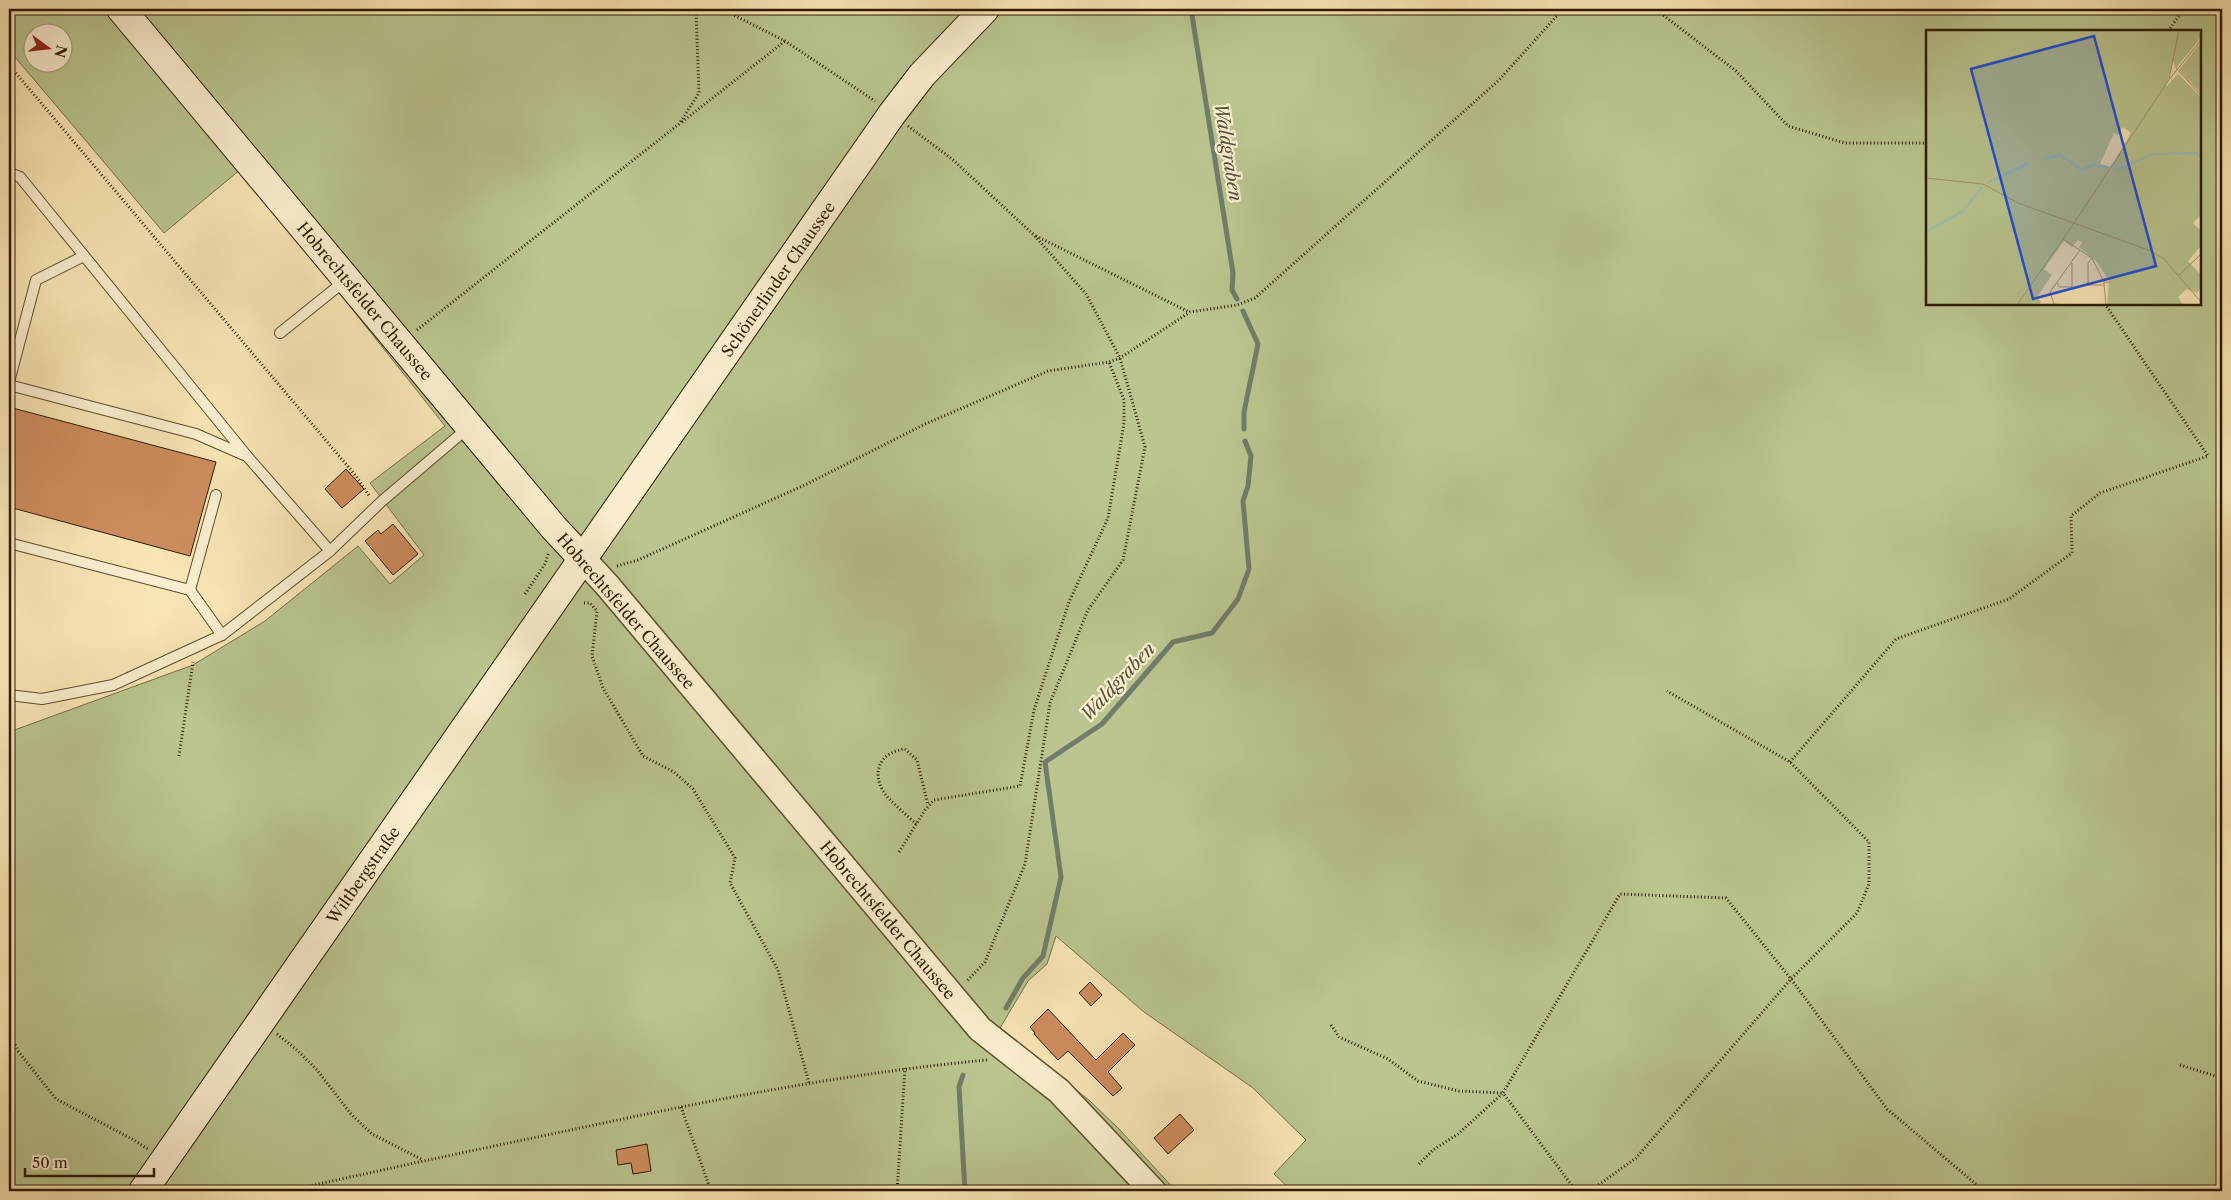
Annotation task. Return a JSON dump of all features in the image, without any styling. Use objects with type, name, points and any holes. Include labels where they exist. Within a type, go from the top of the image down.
[{"type":"main road","name":"Hobrechtsfelder Chaussee","points":[[121,9],[582,558]]},
{"type":"main road","name":"Schönerlinder Chaussee","points":[[582,558],[892,114],[922,75],[985,9]]},
{"type":"main road","name":"Wiltbergstraße","points":[[143,1191],[485,702],[582,558]]},
{"type":"street","name":"Hobrechtsfelder Chaussee","points":[[582,558],[980,1028],[1059,1091],[1153,1191]]},
{"type":"lane","points":[[9,173],[20,177],[247,456],[330,551]]},
{"type":"lane","points":[[84,256],[36,280],[9,383],[196,434],[247,456]]},
{"type":"lane","points":[[280,334],[347,279]]},
{"type":"lane","points":[[9,695],[42,699],[113,685],[222,635],[330,551],[377,506],[470,426]]},
{"type":"lane","points":[[190,590],[216,495]]},
{"type":"lane","points":[[9,543],[190,590],[222,635]]},
{"type":"path","points":[[680,124],[699,93],[696,9]]},
{"type":"path","points":[[722,9],[785,41],[892,114],[952,159],[1034,235],[1086,294],[1120,358],[1145,447],[1123,560],[1088,610],[1050,703],[1025,864],[985,962],[952,996]]},
{"type":"path","points":[[609,568],[638,560],[808,484],[923,424],[1048,371],[1109,362],[1120,358],[1190,312],[1237,305],[1255,298],[1499,80],[1563,9]]},
{"type":"path","points":[[1655,9],[1736,72],[1788,126],[1845,143],[1926,143]]},
{"type":"path","points":[[2169,30],[2184,9]]},
{"type":"path","points":[[400,343],[785,41]]},
{"type":"path","points":[[9,65],[356,476],[377,506]]},
{"type":"path","points":[[1034,235],[1190,312]]},
{"type":"path","points":[[1790,762],[1896,640],[2009,599],[2072,552],[2071,516],[2100,493],[2208,456],[2106,305]]},
{"type":"path","points":[[898,852],[934,800],[1020,786],[1034,710],[1069,602],[1108,518],[1124,423],[1124,400],[1109,362]]},
{"type":"path","points":[[525,594],[545,564],[547,555],[562,536]]},
{"type":"path","points":[[584,603],[590,603],[597,611],[592,656],[602,688],[643,756],[674,772],[693,789],[735,858],[730,883],[778,970],[809,1083]]},
{"type":"path","points":[[179,756],[193,665]]},
{"type":"path","points":[[1590,1191],[1636,1158],[1791,979],[1857,913],[1870,884],[1869,842],[1790,762],[1668,691]]},
{"type":"path","points":[[916,824],[883,791],[878,773],[881,760],[892,750],[905,749],[916,760],[929,806]]},
{"type":"path","points":[[1419,1164],[1433,1150],[1458,1134],[1503,1093],[1620,894],[1726,898],[1791,979],[1887,1108],[1984,1191]]},
{"type":"path","points":[[261,1021],[298,1050],[317,1070],[352,1114],[372,1134],[423,1160]]},
{"type":"path","points":[[1330,1025],[1339,1037],[1388,1059],[1418,1081],[1459,1091],[1503,1093]]},
{"type":"path","points":[[9,1032],[18,1051],[56,1099],[132,1139],[164,1160]]},
{"type":"path","points":[[288,1191],[423,1160],[681,1107],[809,1083],[904,1068],[995,1059],[1009,1053]]},
{"type":"path","points":[[2180,1065],[2222,1078]]},
{"type":"path","points":[[897,1191],[904,1068]]},
{"type":"path","points":[[1503,1093],[1576,1191]]},
{"type":"path","points":[[681,1107],[711,1191]]},
{"type":"green space","points":[[9,9],[2222,9],[2222,1191],[1292,1191],[1274,1174],[1306,1140],[1253,1088],[1144,1012],[1056,936],[1047,964],[1028,981],[1000,1028],[1090,1101],[1120,1130],[1176,1191],[9,1191],[9,732],[193,665],[265,621],[358,546],[390,584],[424,555],[370,483],[445,426],[241,169],[164,233],[28,72],[72,72],[72,22],[22,22],[22,65],[9,50]]},
{"type":"building","points":[[9,407],[216,462],[190,556],[9,507]]},
{"type":"building","points":[[346,469],[364,489],[342,508],[325,489]]},
{"type":"building","points":[[393,524],[418,554],[393,575],[365,541],[378,530],[381,534]]},
{"type":"building","points":[[1090,982],[1102,995],[1091,1006],[1079,993]]},
{"type":"building","points":[[1048,1009],[1096,1060],[1123,1033],[1135,1045],[1108,1072],[1122,1088],[1113,1096],[1068,1051],[1058,1060],[1034,1034],[1030,1027]]},
{"type":"building","points":[[1180,1114],[1194,1130],[1168,1154],[1154,1138]]},
{"type":"building","points":[[647,1144],[651,1171],[633,1174],[631,1163],[618,1165],[616,1150]]},
{"type":"waterway","name":"Waldgraben","points":[[1191,9],[1233,273],[1232,290],[1237,299]]},
{"type":"waterway","name":"Waldgraben","points":[[1243,311],[1258,344],[1244,412],[1244,429]]},
{"type":"waterway","name":"Waldgraben","points":[[1006,1008],[1023,978],[1043,956],[1061,877],[1045,762],[1102,724],[1173,642],[1212,633],[1238,599],[1249,569],[1243,501],[1248,486],[1251,456],[1245,441]]},
{"type":"waterway","name":"Waldgraben","points":[[963,1075],[959,1087],[965,1191]]}]
